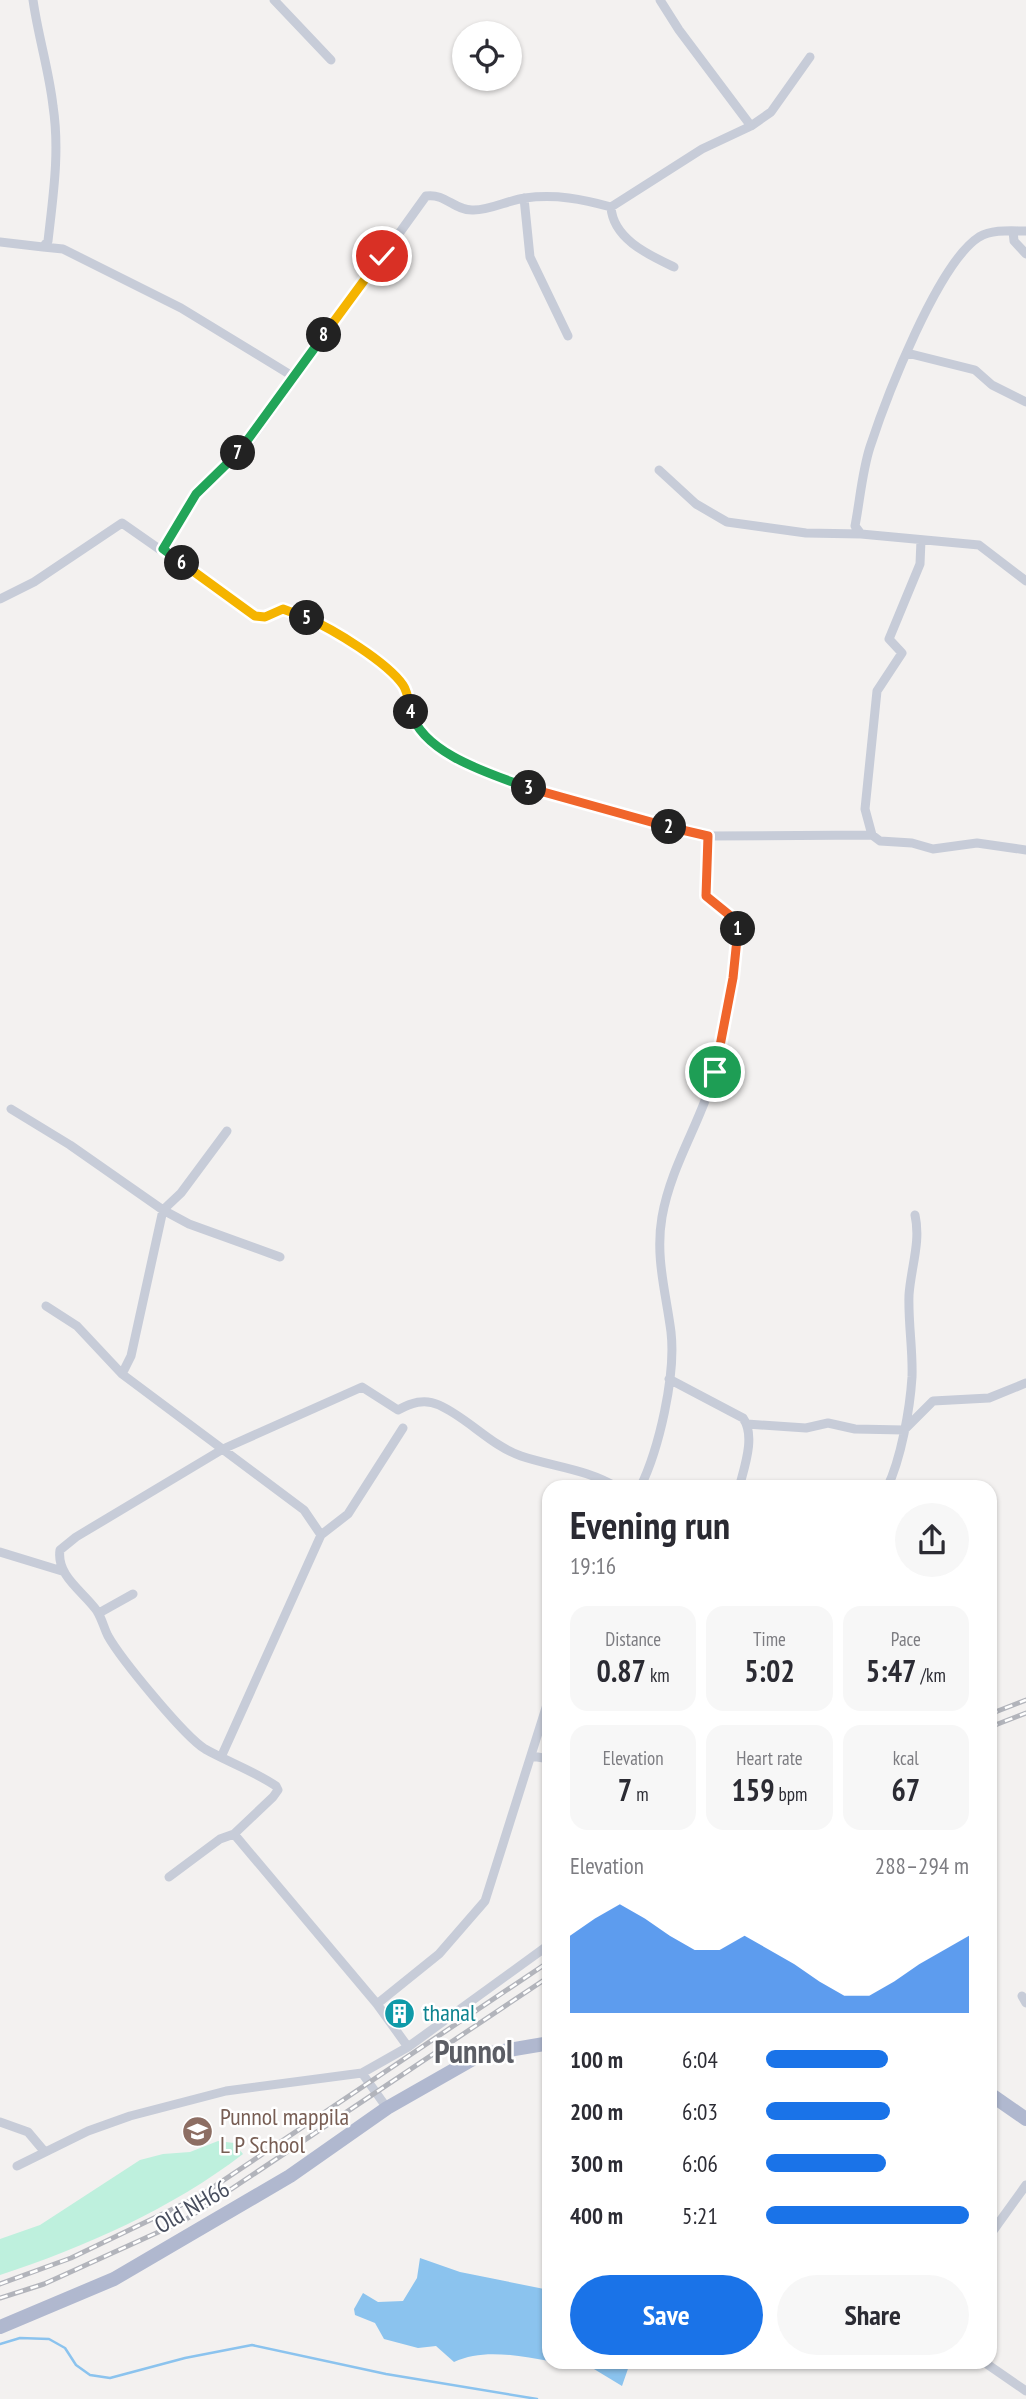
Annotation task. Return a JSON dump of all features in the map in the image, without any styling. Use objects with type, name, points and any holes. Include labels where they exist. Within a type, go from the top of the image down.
[{"type":"main road","name":"Old NH66","points":[[0,2327],[114,2279],[290,2176],[387,2108],[480,2055],[542,2044]]},
{"type":"main road","points":[[997,2099],[1026,2119]]},
{"type":"street","points":[[33,0],[54,107],[57,160],[48,241],[43,247]]},
{"type":"street","points":[[274,0],[331,60]]},
{"type":"street","points":[[660,0],[678,30],[751,126]]},
{"type":"street","points":[[163,549],[196,494],[247,445],[426,196],[441,196],[461,208],[473,210],[524,198],[573,196],[611,207],[702,149],[751,126],[771,112],[810,57]]},
{"type":"street","points":[[524,198],[530,257],[568,336]]},
{"type":"street","points":[[611,207],[611,215],[635,248],[674,267]]},
{"type":"street","points":[[1013,231],[1014,241],[1026,254]]},
{"type":"street","points":[[861,534],[855,526],[870,449],[907,353],[941,280],[954,269],[963,252],[986,234],[1026,231]]},
{"type":"street","points":[[0,242],[63,248],[181,308],[294,377]]},
{"type":"street","points":[[907,353],[975,370],[992,385],[1026,402]]},
{"type":"street","points":[[659,470],[696,504],[727,522],[806,533],[861,534],[979,545],[1026,581]]},
{"type":"street","points":[[0,599],[34,582],[122,523],[163,549],[255,616],[265,617],[283,609],[321,624],[386,669],[404,686],[414,724],[424,737],[443,752],[526,787],[618,815],[708,836],[873,835]]},
{"type":"street","points":[[921,540],[920,564],[889,639],[902,653],[877,691],[866,809],[873,835],[880,841],[933,849],[977,843],[1026,850]]},
{"type":"street","points":[[644,1480],[651,1466],[669,1379],[671,1335],[661,1282],[659,1246],[662,1216],[683,1149],[715,1072],[739,930],[733,918],[706,896],[708,836]]},
{"type":"street","points":[[11,1110],[70,1144],[163,1210],[190,1224],[280,1257]]},
{"type":"street","points":[[122,1374],[131,1356],[163,1210],[181,1193],[228,1131]]},
{"type":"street","points":[[889,1480],[904,1430],[912,1376],[908,1325],[911,1276],[919,1234],[915,1215]]},
{"type":"street","points":[[46,1306],[76,1326],[122,1374],[304,1510],[321,1535]]},
{"type":"street","points":[[669,1379],[743,1418],[747,1424],[746,1461],[741,1480]]},
{"type":"street","points":[[747,1424],[806,1428],[828,1423],[855,1429],[904,1430],[933,1401],[989,1398],[1026,1382]]},
{"type":"street","points":[[169,1878],[220,1839],[234,1834],[278,1790],[271,1782],[204,1748],[147,1687],[124,1660],[99,1613],[62,1571],[60,1550],[223,1449],[362,1387],[398,1410],[416,1401],[438,1404],[481,1434],[520,1455],[585,1471],[602,1480]]},
{"type":"street","points":[[222,1755],[321,1535],[348,1514],[403,1428]]},
{"type":"street","points":[[0,1552],[62,1571]]},
{"type":"street","points":[[99,1613],[133,1594]]},
{"type":"street","points":[[377,2004],[439,1954],[485,1901],[542,1719]]},
{"type":"street","points":[[530,1756],[542,1758]]},
{"type":"street","points":[[234,1834],[377,2004],[408,2047]]},
{"type":"street","points":[[17,2166],[44,2151],[109,2124],[181,2102],[226,2091],[362,2073],[408,2047],[542,1950]]},
{"type":"street","points":[[362,2073],[387,2108]]},
{"type":"street","points":[[0,2122],[28,2132],[44,2151]]},
{"type":"street","points":[[997,2225],[1026,2185]]},
{"type":"street","points":[[994,2369],[1026,2390]]},
{"type":"green space","points":[[218,2141],[234,2143],[243,2154],[187,2192],[126,2225],[0,2275],[0,2239],[40,2225],[140,2160],[163,2154],[190,2152]]},
{"type":"water","points":[[420,2258],[460,2272],[542,2289],[542,2360],[489,2354],[454,2362],[436,2346],[418,2348],[384,2339],[375,2323],[355,2315],[354,2309],[363,2293],[378,2302],[403,2301],[417,2278]]},
{"type":"water","points":[[594,2369],[628,2369],[622,2386]]},
{"type":"waterway","points":[[0,2344],[20,2338],[49,2339],[65,2348],[76,2365],[90,2375],[110,2378],[185,2358],[252,2345],[386,2374],[537,2399]]},
{"type":"railway","points":[[997,1711],[1026,1700]]},
{"type":"railway","points":[[997,1724],[1026,1713]]},
{"type":"railway","points":[[0,2284],[71,2258],[200,2196],[542,1966]]},
{"type":"railway","points":[[0,2298],[44,2284],[185,2220],[542,1981]]},
{"type":"place","name":"thanal","points":[[400,2013]]},
{"type":"place","name":"Punnol mappila L P School","points":[[197,2131]]},
{"type":"district","name":"Punnol","points":[[474,2052]]},
{"type":"route","points":[[382,256],[247,445],[196,494],[163,549],[255,616],[265,617],[283,609],[291,611],[321,624],[386,669],[404,686],[414,724],[424,737],[443,752],[526,787],[618,815],[708,836],[706,896],[716,907],[733,918],[739,930],[715,1072]]}]
